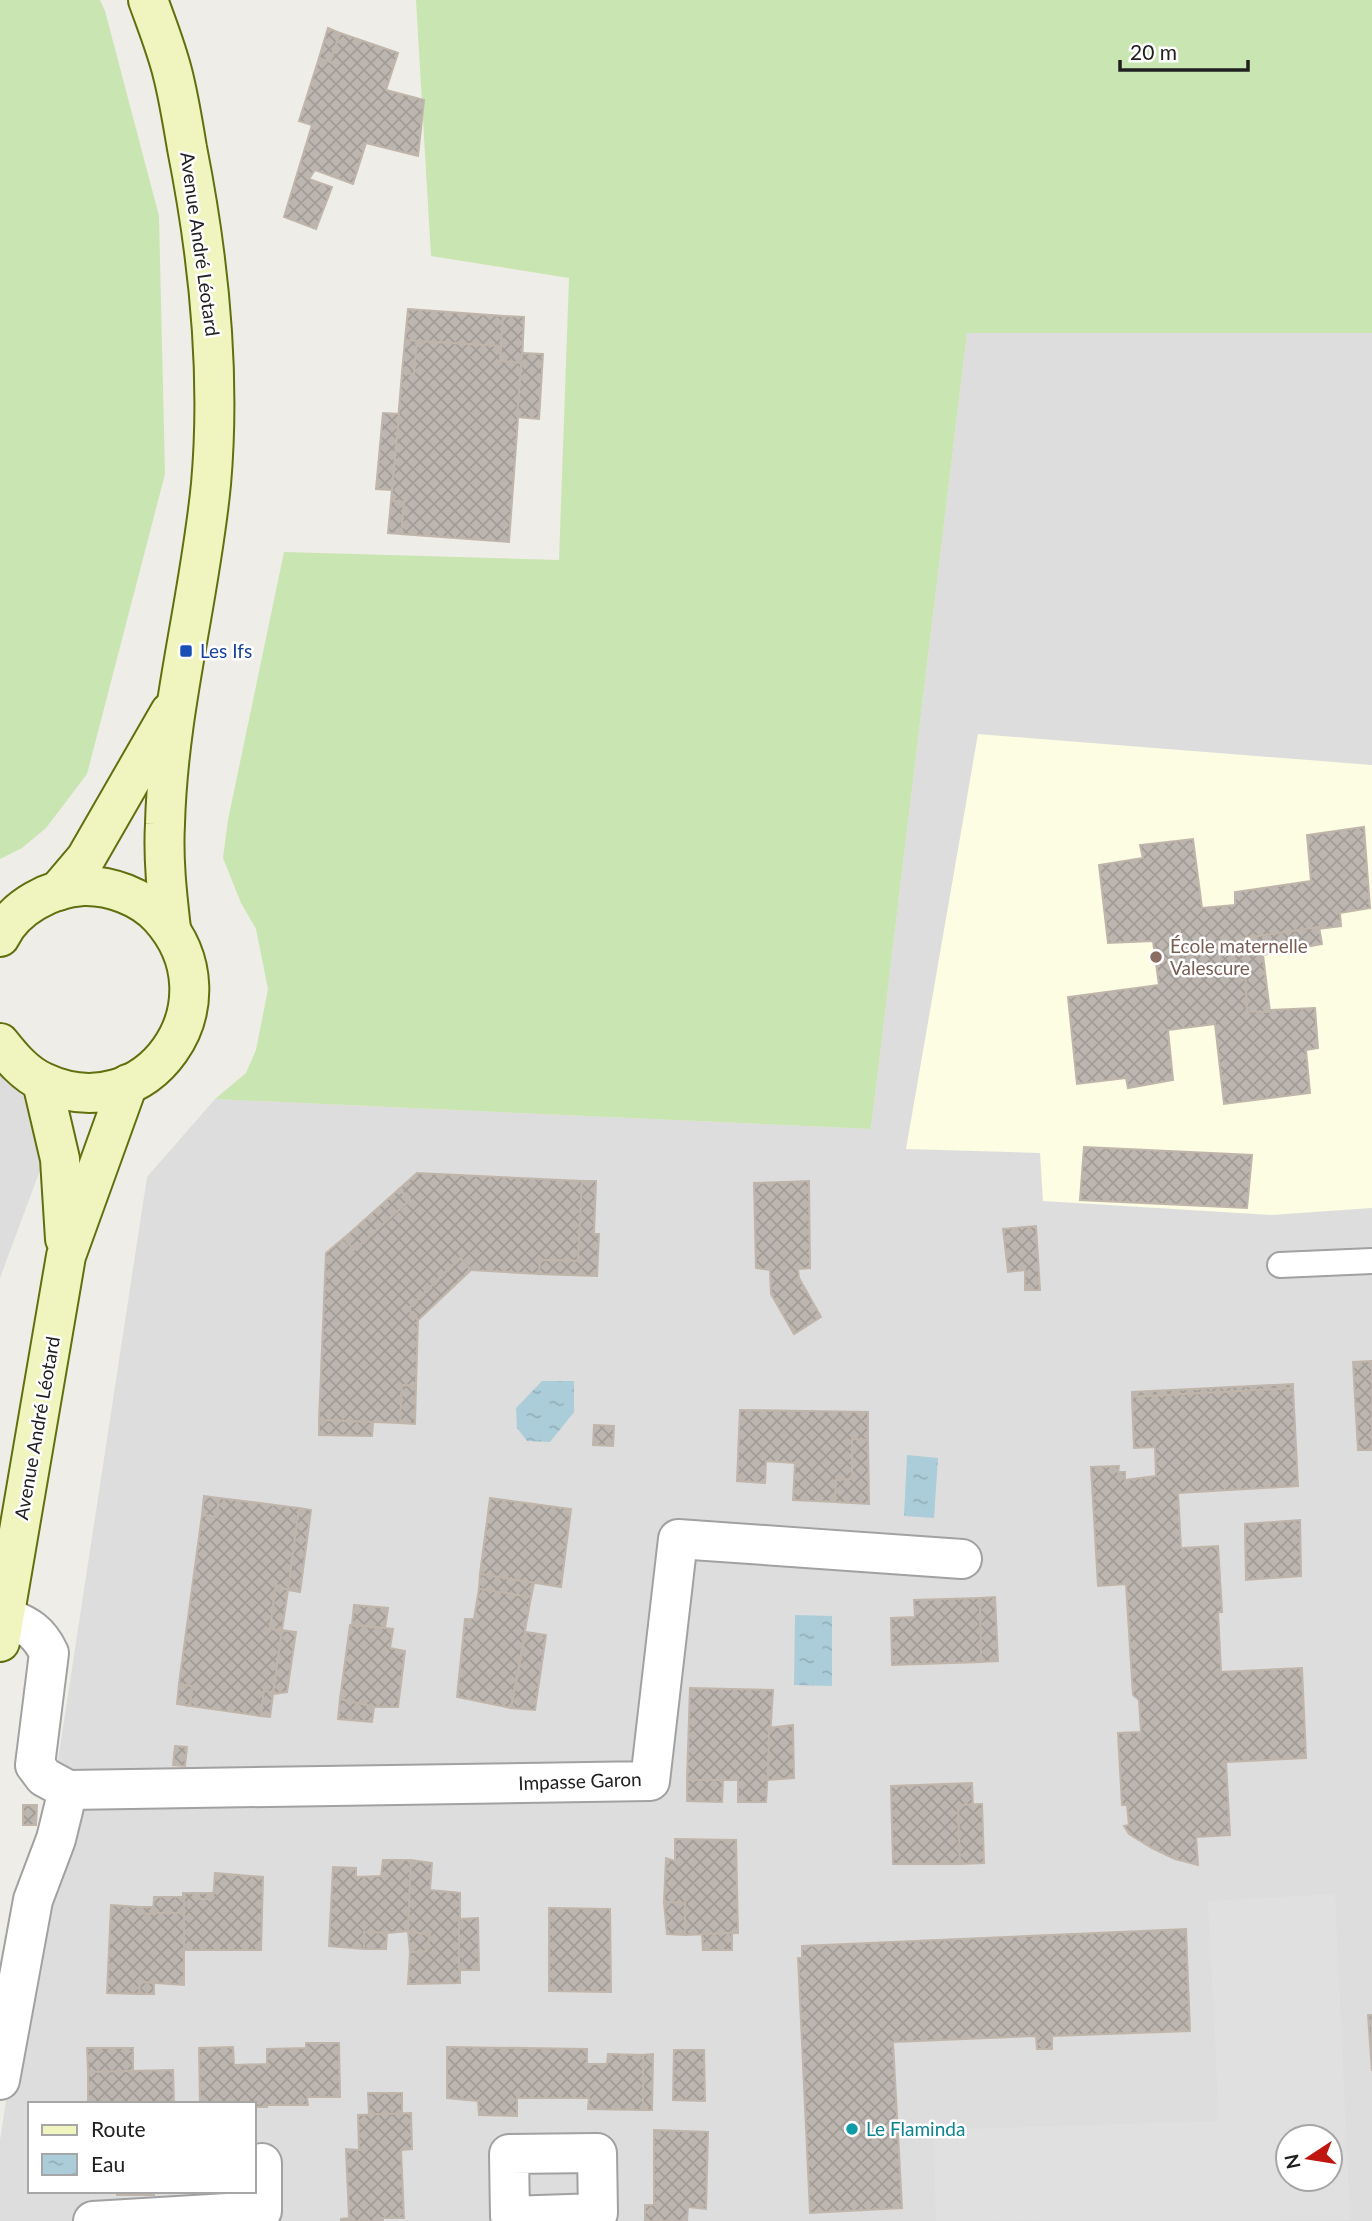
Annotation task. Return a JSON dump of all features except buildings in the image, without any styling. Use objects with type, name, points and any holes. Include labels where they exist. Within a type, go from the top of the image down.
[{"type":"main road","name":"Avenue André Léotard","points":[[148,0],[173,75],[195,189],[211,303],[215,396],[211,484],[177,699],[165,822],[165,875],[171,929]]},
{"type":"main road","name":"Avenue André Léotard","points":[[58,891],[86,858],[177,699]]},
{"type":"main road","points":[[0,1043],[18,1065],[42,1082],[70,1091],[100,1092],[128,1084],[150,1071],[169,1053],[183,1030],[189,1004],[190,978],[184,953],[171,929],[154,911],[132,897],[109,888],[83,886],[40,898],[8,919]]},
{"type":"main road","name":"Avenue André Léotard","points":[[42,1082],[60,1159],[66,1255]]},
{"type":"main road","name":"Avenue André Léotard","points":[[3,1629],[66,1255],[128,1084]]},
{"type":"street","name":"Impasse Garon","points":[[68,1790],[650,1781],[678,1539],[962,1559]]},
{"type":"street","points":[[0,2080],[33,1900],[56,1839],[68,1790],[44,1777],[34,1765],[49,1653],[42,1638],[28,1626],[3,1629]]},
{"type":"street","points":[[93,2221],[232,2216],[262,2211],[262,2163]]},
{"type":"lane","points":[[1280,1265],[1372,1261]]},
{"type":"shaded area","points":[[967,333],[1372,333],[1372,2221],[0,2221],[0,2140],[147,1177],[215,1099],[871,1129]]},
{"type":"shaded area","name":"École maternelle Valescure","points":[[978,734],[1372,765],[1372,1208],[1271,1215],[1043,1201],[1040,1153],[906,1149]]},
{"type":"shaded area","points":[[0,1074],[56,1127],[0,1278]]},
{"type":"shaded area","points":[[1335,1894],[1350,2220],[936,2221],[933,2130],[1219,2121],[1208,1901]]},
{"type":"green space","points":[[0,0],[100,0],[105,11],[159,216],[165,474],[87,774],[46,828],[22,848],[0,859]]},
{"type":"green space","points":[[416,0],[1372,0],[1372,333],[967,333],[871,1129],[215,1099],[246,1073],[256,1050],[268,989],[256,929],[241,903],[223,858],[228,820],[284,552],[559,560],[569,278],[431,256]]},
{"type":"water","points":[[542,1381],[574,1381],[574,1412],[550,1442],[527,1441],[517,1428],[516,1408]]},
{"type":"water","points":[[907,1455],[938,1458],[934,1518],[904,1516]]},
{"type":"water","points":[[795,1615],[832,1616],[832,1686],[794,1685]]},
{"type":"place","name":"Les Ifs","points":[[186,651]]},
{"type":"place","name":"École maternelle Valescure","points":[[1156,957]]},
{"type":"place","name":"Le Flaminda","points":[[852,2129]]}]
